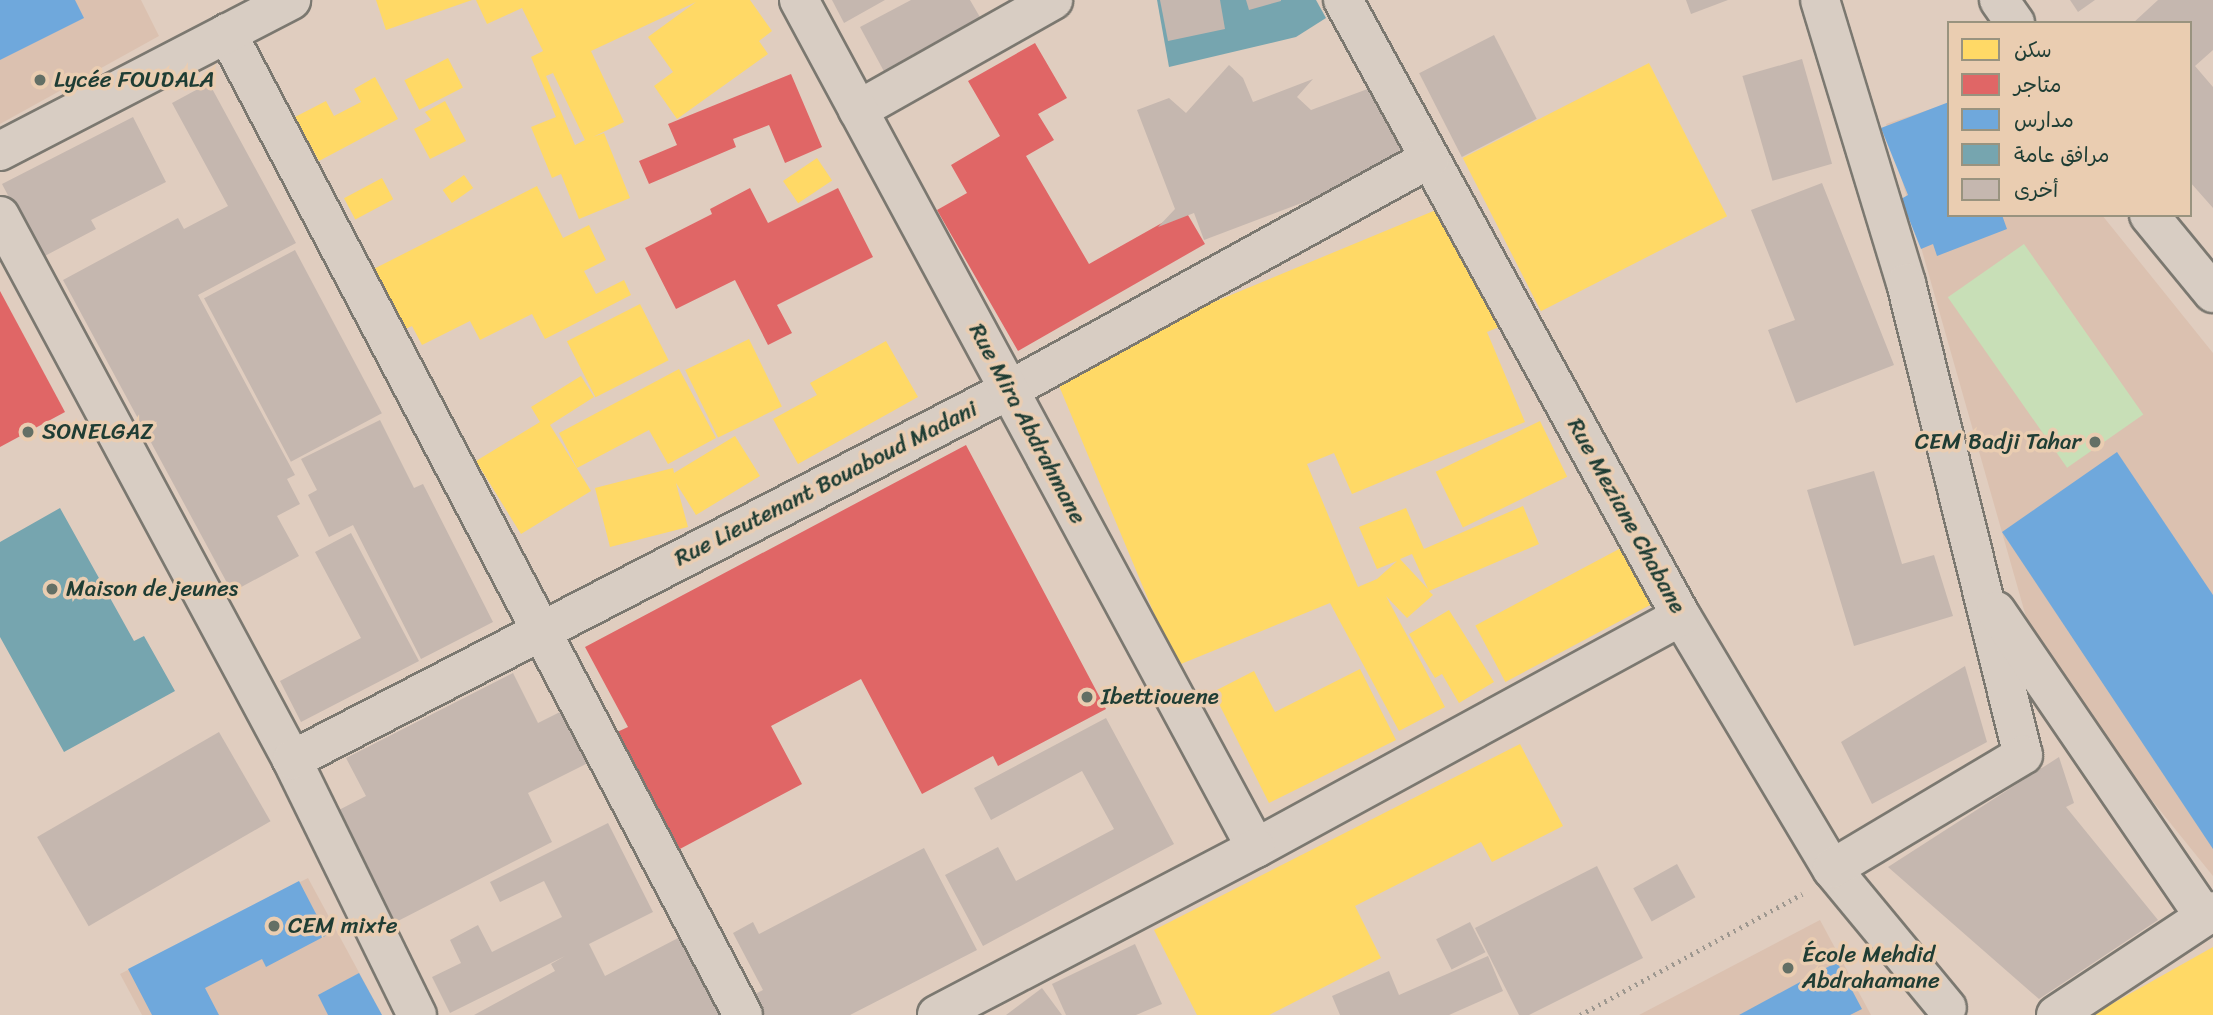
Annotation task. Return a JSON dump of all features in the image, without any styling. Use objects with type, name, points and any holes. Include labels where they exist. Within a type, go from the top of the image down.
[{"type":"street","points":[[0,151],[291,0]]},
{"type":"street","name":"Rue Mira Abdrahmane","points":[[799,0],[1256,848]]},
{"type":"street","points":[[858,110],[1053,0]]},
{"type":"street","name":"Rue Meziane Chabane","points":[[1343,0],[1681,615],[1832,869],[1953,1013]]},
{"type":"street","points":[[1820,0],[1906,284],[2023,755],[1832,869]]},
{"type":"street","points":[[1999,0],[2014,21]]},
{"type":"street","points":[[228,33],[743,1015]]},
{"type":"street","name":"Rue Lieutenant Bouaboud Madani","points":[[292,760],[1009,390],[1430,159]]},
{"type":"street","points":[[0,216],[292,760],[417,1015]]},
{"type":"street","points":[[2151,217],[2213,293]]},
{"type":"street","points":[[1982,589],[2208,914],[2056,1015]]},
{"type":"street","points":[[937,1015],[1256,848],[1681,615]]},
{"type":"path","points":[[1580,1015],[1798,897],[1832,869]]},
{"type":"shaded area","name":"Lycée FOUDALA","points":[[0,0],[141,0],[159,36],[0,124]]},
{"type":"shaded area","name":"CEM Badji Tahar","points":[[1947,104],[1947,217],[2104,217],[2213,353],[2213,876],[2038,659],[1886,124]]},
{"type":"shaded area","name":"CEM mixte","points":[[308,878],[382,1015],[142,1015],[120,974]]},
{"type":"shaded area","name":"École Mehdid Abdrahamane","points":[[1820,920],[1871,1015],[1639,1015]]},
{"type":"green space","points":[[2024,244],[2143,414],[2067,468],[1948,297]]},
{"type":"building: سكن","points":[[376,0],[472,0],[386,30]]},
{"type":"building: سكن","points":[[476,0],[750,0],[772,31],[759,41],[768,54],[677,119],[654,86],[673,72],[648,37],[696,2],[591,51],[624,122],[593,137],[604,133],[630,198],[579,219],[561,174],[552,178],[531,127],[556,117],[531,57],[543,51],[522,8],[487,24]],"holes":[[[553,73],[585,140],[575,145],[546,76]]]},
{"type":"building: سكن","points":[[448,58],[463,87],[419,110],[404,80]]},
{"type":"building: سكن","points":[[1649,63],[1727,216],[1541,311],[1463,158]]},
{"type":"building: سكن","points":[[375,77],[398,119],[319,161],[295,117],[326,101],[334,116],[361,102],[354,89]]},
{"type":"building: سكن","points":[[445,101],[466,141],[430,159],[414,129],[431,120],[425,112]]},
{"type":"building: سكن","points":[[817,158],[832,180],[798,203],[783,181]]},
{"type":"building: سكن","points":[[464,175],[473,188],[452,203],[443,190]]},
{"type":"building: سكن","points":[[382,178],[393,199],[355,219],[344,198]]},
{"type":"building: سكن","points":[[537,186],[563,238],[589,225],[606,260],[584,271],[596,294],[624,280],[631,295],[545,339],[532,314],[480,340],[470,321],[422,345],[412,326],[389,337],[358,277]]},
{"type":"building: سكن","points":[[1448,205],[1499,327],[1487,332],[1525,422],[1352,494],[1334,453],[1307,464],[1358,587],[1377,579],[1397,561],[1377,569],[1359,527],[1406,508],[1424,549],[1523,506],[1539,544],[1429,591],[1433,595],[1407,618],[1386,596],[1445,707],[1399,731],[1330,603],[1176,666],[1052,369]],"holes":[[[1412,554],[1428,589],[1400,559]]]},
{"type":"building: سكن","points":[[640,304],[669,360],[596,397],[567,341]]},
{"type":"building: سكن","points":[[749,339],[782,406],[718,438],[685,370]]},
{"type":"building: سكن","points":[[886,341],[918,397],[798,464],[773,419],[817,395],[810,383]]},
{"type":"building: سكن","points":[[679,369],[716,438],[668,464],[649,430],[577,468],[559,433]]},
{"type":"building: سكن","points":[[581,376],[594,397],[550,425],[591,491],[521,534],[476,461],[540,422],[531,407]]},
{"type":"building: سكن","points":[[1540,421],[1567,477],[1463,528],[1436,472]]},
{"type":"building: سكن","points":[[735,436],[760,476],[696,515],[676,483],[688,527],[610,547],[595,488],[673,468],[674,473]]},
{"type":"building: سكن","points":[[1621,548],[1651,605],[1505,682],[1475,625]]},
{"type":"building: سكن","points":[[1449,610],[1494,682],[1459,703],[1442,674],[1435,678],[1409,634]]},
{"type":"building: سكن","points":[[1360,669],[1396,740],[1269,803],[1213,692],[1254,671],[1275,712]]},
{"type":"building: سكن","points":[[1520,744],[1563,826],[1492,862],[1481,842],[1355,906],[1381,958],[1269,1015],[1197,1015],[1154,930]]},
{"type":"building: سكن","points":[[2213,947],[2213,1015],[2092,1015]]},
{"type":"building: متاجر","points":[[1035,43],[1067,98],[1038,114],[1054,140],[1026,156],[1089,264],[1185,210],[1205,244],[1018,351],[937,210],[967,193],[951,165],[1000,136],[968,81]]},
{"type":"building: متاجر","points":[[791,74],[822,147],[785,163],[769,125],[733,139],[736,147],[649,184],[639,161],[677,145],[668,124]]},
{"type":"building: متاجر","points":[[750,188],[768,223],[838,188],[873,257],[777,305],[792,333],[768,345],[735,280],[676,309],[645,248],[712,214],[710,209]]},
{"type":"building: متاجر","points":[[0,291],[65,412],[0,447]]},
{"type":"building: متاجر","points":[[966,445],[1106,709],[998,766],[993,756],[922,794],[861,679],[771,726],[802,784],[678,850],[615,733],[628,727],[585,647]]},
{"type":"building: مدارس","points":[[0,0],[75,0],[84,18],[0,60]]},
{"type":"building: مدارس","points":[[1947,103],[1947,217],[2003,217],[2007,229],[1937,256],[1933,244],[1921,249],[1901,199],[1908,195],[1881,128]]},
{"type":"building: مدارس","points":[[2117,452],[2213,595],[2213,849],[2002,532]]},
{"type":"building: مدارس","points":[[299,881],[327,935],[266,967],[262,959],[205,988],[219,1015],[152,1015],[128,969]]},
{"type":"building: مدارس","points":[[1837,962],[1862,1009],[1850,1015],[1739,1015]]},
{"type":"building: مدارس","points":[[359,973],[382,1015],[328,1015],[318,995]]},
{"type":"building: مرافق عامة","points":[[1157,0],[1316,0],[1326,18],[1296,37],[1169,67]]},
{"type":"building: مرافق عامة","name":"Maison de jeunes","points":[[60,508],[134,641],[144,636],[175,691],[64,752],[0,637],[0,542]]},
{"type":"building: أخرى","points":[[832,0],[885,0],[844,23]]},
{"type":"building: أخرى","points":[[911,0],[970,0],[984,24],[887,77],[860,27]]},
{"type":"building: أخرى","points":[[1160,0],[1220,0],[1225,29],[1168,41]]},
{"type":"building: أخرى","points":[[1246,0],[1281,0],[1281,1],[1249,10]]},
{"type":"building: أخرى","points":[[1686,0],[1728,0],[1691,14]]},
{"type":"building: أخرى","points":[[2070,0],[2095,0],[2078,12]]},
{"type":"building: أخرى","points":[[2158,0],[2213,0],[2213,50],[2195,66],[2213,87],[2213,208],[2192,184],[2192,21],[2135,21]]},
{"type":"building: أخرى","points":[[1494,35],[1537,119],[1462,157],[1419,73]]},
{"type":"building: أخرى","points":[[1802,59],[1832,164],[1772,181],[1742,76]]},
{"type":"building: أخرى","points":[[1229,65],[1243,78],[1253,102],[1313,79],[1297,97],[1311,110],[1373,87],[1406,143],[1368,184],[1333,198],[1328,193],[1204,240],[1194,213],[1158,227],[1175,209],[1137,110],[1169,98],[1186,113]]},
{"type":"building: أخرى","points":[[209,83],[296,243],[198,295],[295,475],[287,479],[300,504],[277,516],[299,556],[232,592],[63,280],[178,218],[184,229],[228,206],[172,103]]},
{"type":"building: أخرى","points":[[133,117],[166,182],[91,220],[96,229],[41,258],[2,184]]},
{"type":"building: أخرى","points":[[1822,183],[1894,365],[1796,403],[1768,330],[1795,320],[1751,210]]},
{"type":"building: أخرى","points":[[295,250],[382,413],[291,462],[204,298]]},
{"type":"building: أخرى","points":[[380,420],[414,488],[423,484],[493,622],[421,659],[353,525],[329,537],[308,495],[317,490],[301,459]]},
{"type":"building: أخرى","points":[[1874,471],[1902,564],[1934,555],[1953,616],[1854,646],[1807,490]]},
{"type":"building: أخرى","points":[[351,533],[419,661],[301,722],[280,681],[361,638],[315,552]]},
{"type":"building: أخرى","points":[[1965,666],[1987,742],[1872,804],[1841,742]]},
{"type":"building: أخرى","points":[[513,673],[538,723],[568,708],[594,760],[528,793],[552,842],[394,923],[337,811],[366,796],[346,758]]},
{"type":"building: أخرى","points":[[1106,718],[1174,844],[983,946],[945,875],[998,847],[1016,881],[1114,829],[1082,771],[991,820],[974,788]]},
{"type":"building: أخرى","points":[[219,732],[270,821],[89,926],[37,837]]},
{"type":"building: أخرى","points":[[2059,757],[2074,803],[2066,807],[2158,920],[2039,999],[1888,867]]},
{"type":"building: أخرى","points":[[608,823],[653,912],[589,944],[605,976],[680,937],[720,1015],[474,1015],[555,971],[551,964],[565,956],[450,1013],[432,977],[461,963],[450,940],[478,925],[492,952],[562,917],[544,881],[500,902],[490,882]]},
{"type":"building: أخرى","points":[[924,848],[977,950],[850,1015],[759,1015],[749,997],[763,990],[733,933],[753,922],[759,934]]},
{"type":"building: أخرى","points":[[1677,864],[1695,897],[1652,921],[1633,888]]},
{"type":"building: أخرى","points":[[1597,866],[1643,958],[1529,1015],[1519,1015],[1475,928]]},
{"type":"building: أخرى","points":[[1470,922],[1485,952],[1452,970],[1436,939]]},
{"type":"building: أخرى","points":[[1135,944],[1162,1004],[1136,1015],[1066,1015],[1052,984]]},
{"type":"building: أخرى","points":[[1488,956],[1503,991],[1449,1015],[1340,1015],[1332,996],[1389,971],[1399,995]]},
{"type":"building: أخرى","points":[[1042,988],[1062,1015],[1006,1015]]},
{"type":"place","name":"Lycée FOUDALA","points":[[40,80]]},
{"type":"place","name":"SONELGAZ","points":[[28,432]]},
{"type":"place","name":"CEM Badji Tahar","points":[[2095,442]]},
{"type":"place","name":"Maison de jeunes","points":[[52,589]]},
{"type":"place","name":"Ibettiouene","points":[[1087,697]]},
{"type":"place","name":"CEM mixte","points":[[274,926]]},
{"type":"place","name":"École Mehdid Abdrahamane","points":[[1788,968]]}]
